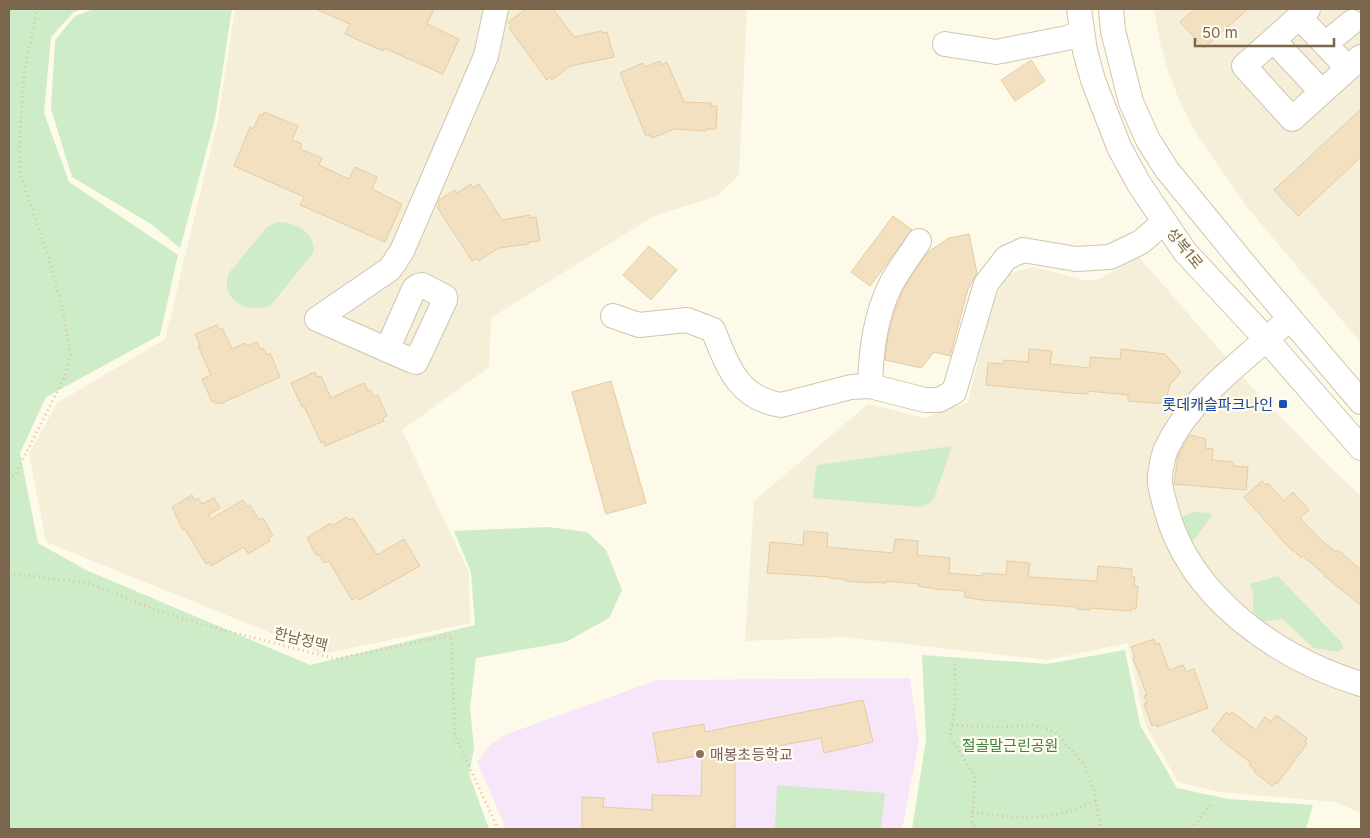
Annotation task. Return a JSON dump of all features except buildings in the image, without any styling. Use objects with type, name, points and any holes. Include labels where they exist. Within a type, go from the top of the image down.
[{"type":"street","points":[[387,350],[317,319],[390,269],[396,262],[486,56],[496,9]]},
{"type":"street","name":"성복1로","points":[[1079,9],[1082,32],[1093,80],[1119,147],[1139,184],[1185,252],[1267,340],[1361,448]]},
{"type":"street","points":[[1111,9],[1113,31],[1131,102],[1148,140],[1167,170],[1248,270],[1361,402]]},
{"type":"street","points":[[1303,13],[1325,44],[1355,63],[1292,119],[1244,66],[1303,13]]},
{"type":"street","points":[[1325,44],[1352,22]]},
{"type":"street","points":[[946,44],[996,52],[1066,38],[1082,32]]},
{"type":"street","points":[[1273,40],[1322,92]]},
{"type":"street","points":[[613,316],[639,325],[687,320],[713,330],[730,370],[750,394],[769,404],[781,405],[851,387],[870,386],[925,400],[939,400],[954,392],[986,284],[1006,258],[1023,250],[1076,259],[1110,257],[1141,242],[1164,222]]},
{"type":"street","points":[[870,386],[871,359],[878,315],[892,283],[919,242]]},
{"type":"street","points":[[1290,318],[1242,360],[1189,412],[1165,451],[1160,482],[1172,530],[1203,582],[1246,625],[1298,659],[1338,677],[1361,684]]},
{"type":"path","points":[[9,480],[15,474],[65,376],[70,355],[63,310],[47,252],[21,176],[19,148],[24,73],[37,9]]},
{"type":"path","name":"한남정맥","points":[[9,573],[91,584],[158,611],[336,659],[451,634],[455,736],[498,829]]},
{"type":"path","points":[[955,664],[955,703],[950,736],[976,777],[972,812],[972,823],[976,829]]},
{"type":"path","points":[[952,725],[1001,727],[1033,724],[1055,732],[1084,764],[1096,800],[1101,829]]},
{"type":"path","points":[[972,812],[1004,817],[1052,816],[1080,808],[1096,800]]},
{"type":"path","points":[[1191,829],[1211,805]]},
{"type":"shaded area","points":[[235,9],[747,9],[739,175],[717,196],[654,216],[491,318],[489,367],[402,430],[469,573],[470,623],[323,654],[46,542],[29,454],[57,403],[165,339],[218,120]]},
{"type":"shaded area","points":[[1154,9],[1361,9],[1361,343],[1247,207],[1197,135],[1179,100],[1168,70],[1161,47]]},
{"type":"shaded area","points":[[1138,256],[1257,393],[1361,496],[1361,813],[1335,802],[1220,792],[1178,782],[1145,724],[1128,643],[1047,660],[845,637],[745,641],[754,501],[868,404],[925,418],[968,402],[992,305],[1008,274],[1033,267],[1089,281],[1102,278]]},
{"type":"shaded area","name":"매봉초등학교","points":[[910,678],[919,742],[902,829],[506,829],[477,762],[489,746],[502,736],[657,680]]},
{"type":"green space","points":[[9,9],[83,9],[74,12],[51,37],[44,113],[69,182],[178,255],[160,335],[46,397],[20,453],[38,543],[86,570],[310,665],[475,625],[471,572],[454,531],[548,527],[587,532],[606,550],[622,590],[609,618],[566,642],[476,658],[470,708],[474,748],[469,774],[489,829],[9,829]]},
{"type":"green space","points":[[94,9],[232,9],[215,119],[180,248],[151,224],[72,177],[51,109],[55,40],[75,16]]},
{"type":"green space","points":[[278,222],[292,224],[304,230],[312,240],[313,253],[271,305],[253,308],[238,303],[228,291],[229,273],[267,227]]},
{"type":"green space","points":[[952,446],[934,498],[930,503],[921,507],[813,498],[816,468],[818,465]]},
{"type":"green space","points":[[1193,512],[1210,513],[1212,516],[1191,543],[1171,522]]},
{"type":"green space","points":[[1278,576],[1342,643],[1343,648],[1338,652],[1314,648],[1282,619],[1262,622],[1255,615],[1250,584]]},
{"type":"green space","name":"절골말근린공원","points":[[1125,650],[1140,725],[1177,788],[1228,799],[1313,805],[1306,829],[912,829],[926,740],[922,655],[1047,664]]},
{"type":"green space","points":[[777,785],[885,793],[881,829],[775,829]]},
{"type":"place","name":"롯데캐슬파크나인","points":[[1283,404]]},
{"type":"place","name":"매봉초등학교","points":[[700,754]]}]
